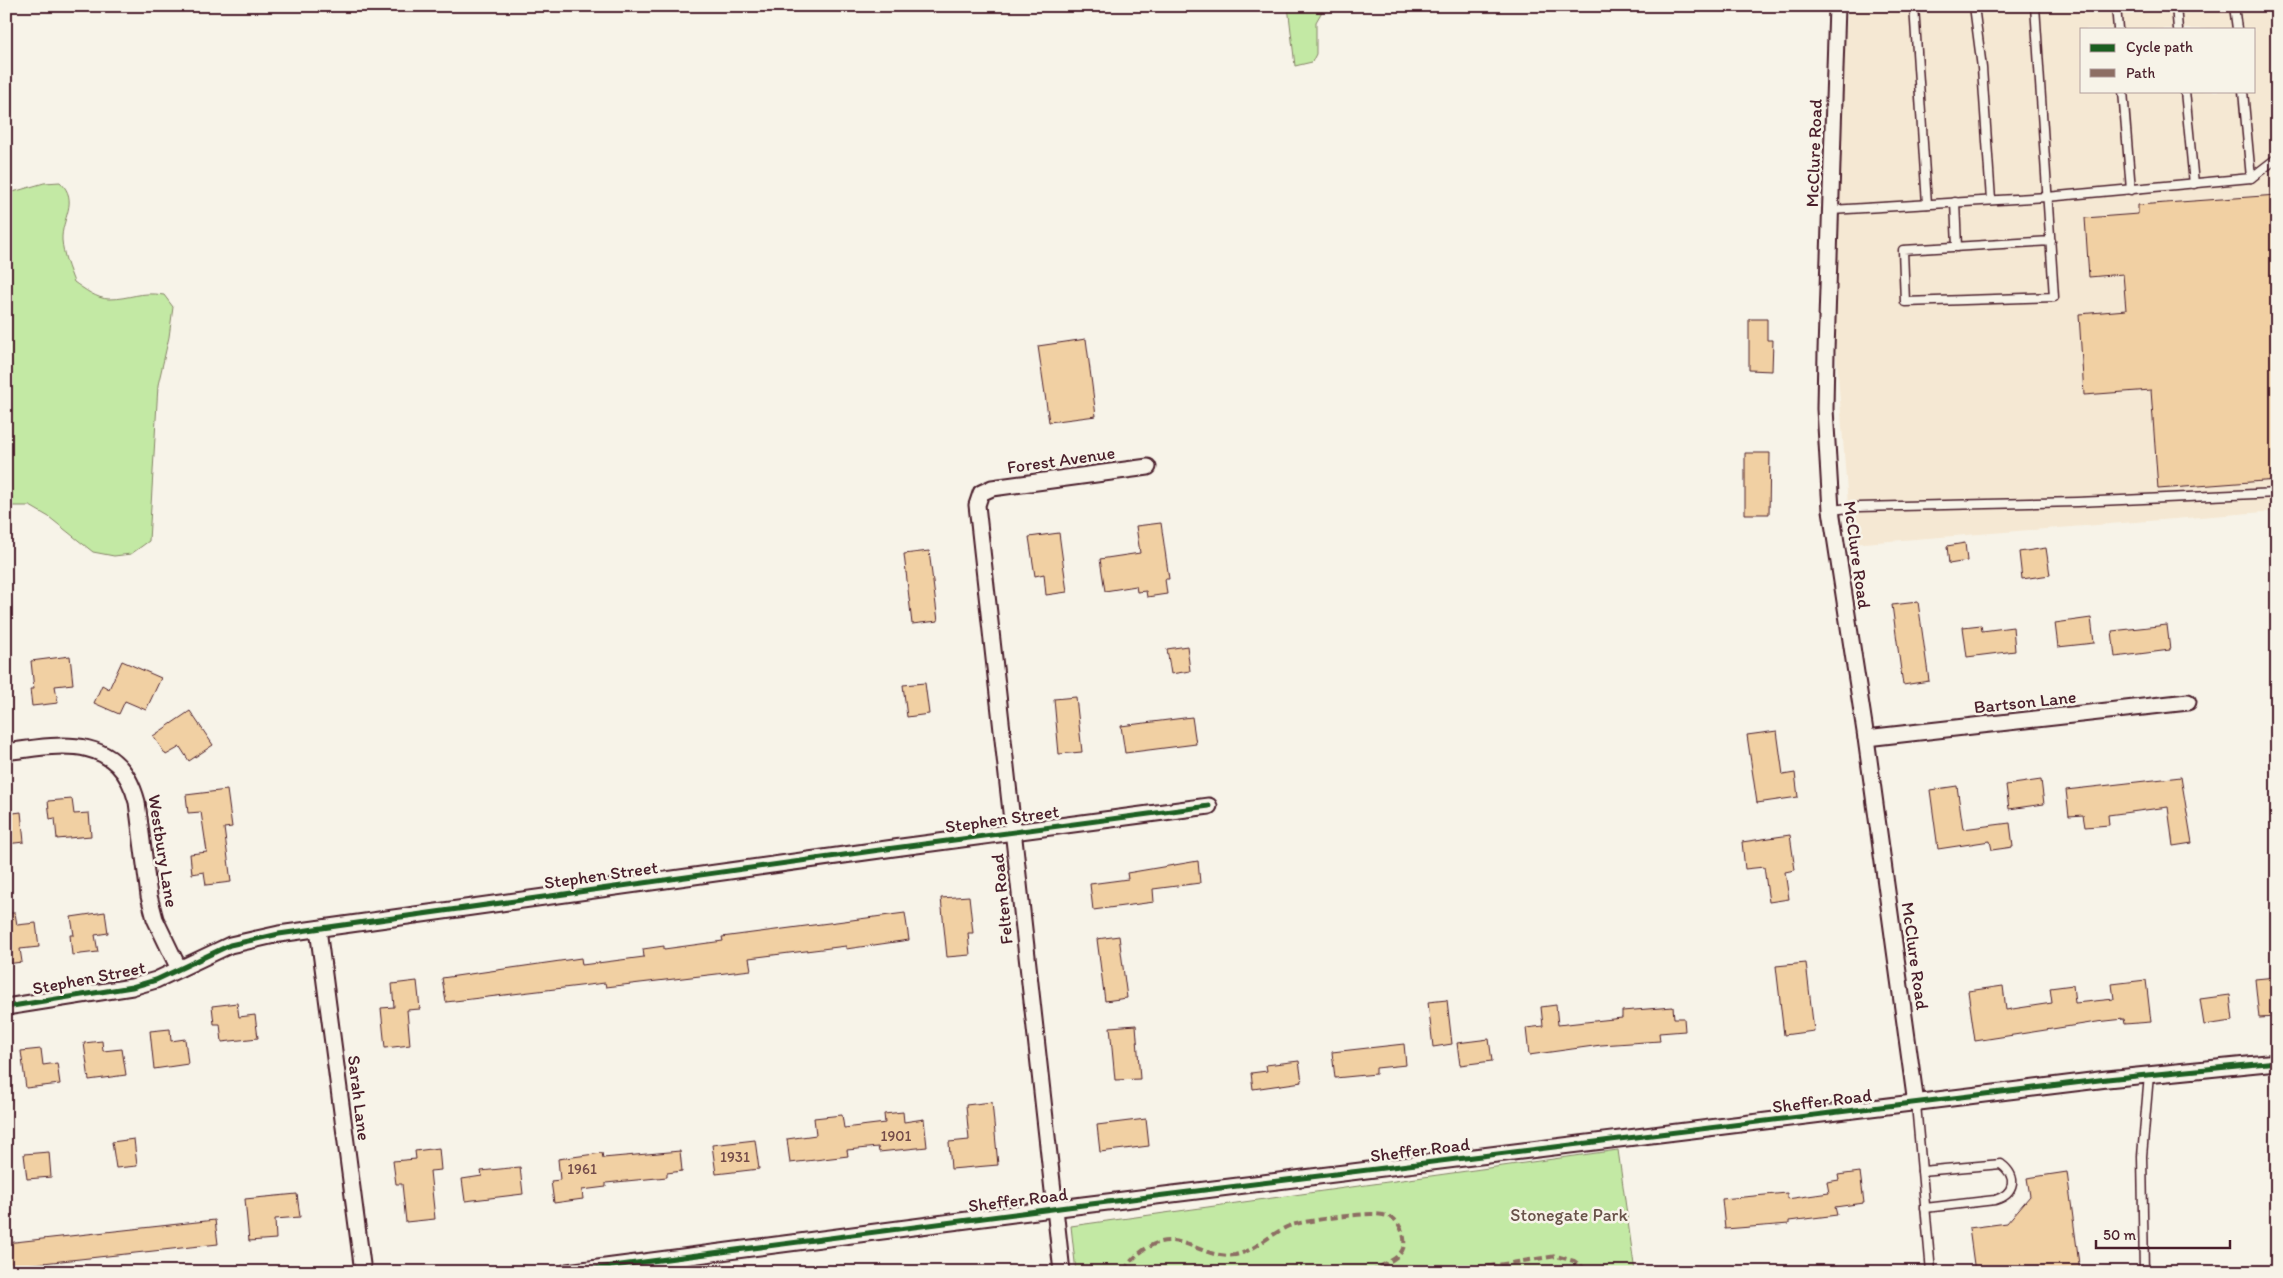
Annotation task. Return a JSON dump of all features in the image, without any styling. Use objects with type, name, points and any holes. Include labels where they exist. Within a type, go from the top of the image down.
[{"type":"street","name":"McClure Road","points":[[1837,6],[1825,409],[1831,510],[1866,738],[1916,1104]]},
{"type":"street","name":"Forest Avenue","points":[[981,493],[992,488],[1148,467]]},
{"type":"street","name":"Felten Road","points":[[981,493],[977,504],[1062,1272]]},
{"type":"street","name":"Bartson Lane","points":[[1866,738],[2188,702]]},
{"type":"street","name":"Westbury Lane","points":[[6,752],[52,745],[85,746],[115,762],[126,774],[134,788],[137,802],[149,896],[155,919],[179,969]]},
{"type":"street","name":"Stephen Street","points":[[6,1007],[132,987],[179,969],[230,945],[279,934],[1013,831],[1209,806]]},
{"type":"street","name":"Sarah Lane","points":[[318,929],[363,1272]]},
{"type":"street","name":"Sheffer Road","points":[[567,1272],[1054,1209],[2149,1075],[2277,1062]]},
{"type":"lane","points":[[1914,6],[1928,204]]},
{"type":"lane","points":[[1974,6],[1982,68],[1991,200]]},
{"type":"lane","points":[[2035,6],[2051,241],[2054,297],[1905,302],[1903,250],[2051,241]]},
{"type":"lane","points":[[2116,6],[2118,28]]},
{"type":"lane","points":[[2176,6],[2178,28]]},
{"type":"lane","points":[[2234,6],[2237,28]]},
{"type":"lane","points":[[2123,92],[2131,190]]},
{"type":"lane","points":[[2185,92],[2194,184]]},
{"type":"lane","points":[[2243,92],[2251,178]]},
{"type":"lane","points":[[1831,210],[2048,197],[2251,178],[2277,158]]},
{"type":"lane","points":[[1956,202],[1957,247]]},
{"type":"lane","points":[[1831,510],[1859,507],[2077,502],[2277,493]]},
{"type":"lane","points":[[2144,1272],[2142,1156],[2149,1075]]},
{"type":"lane","points":[[1916,1104],[1931,1272]]},
{"type":"lane","points":[[1922,1171],[2001,1164],[2009,1171],[2012,1182],[2011,1190],[2005,1197],[1995,1200],[1925,1208]]},
{"type":"shaded area","points":[[1848,6],[2277,6],[2277,511],[1851,544],[1829,258]]},
{"type":"green space","points":[[1288,6],[1325,6],[1316,22],[1316,54],[1312,62],[1295,66]]},
{"type":"green space","points":[[60,182],[69,196],[62,240],[65,256],[74,282],[104,299],[148,294],[164,295],[173,307],[169,337],[158,385],[149,541],[131,554],[114,556],[93,552],[49,517],[30,506],[6,506],[6,194],[44,183]]},
{"type":"green space","name":"Stonegate Park","points":[[1618,1150],[1635,1272],[1076,1272],[1071,1226]]},
{"type":"building","points":[[2277,195],[2277,480],[2158,489],[2151,390],[2084,395],[2079,314],[2126,310],[2123,274],[2089,277],[2085,218],[2138,214],[2138,205]]},
{"type":"building","points":[[1749,319],[1767,319],[1767,340],[1773,340],[1772,371],[1749,370]]},
{"type":"building","points":[[1086,339],[1096,416],[1049,422],[1038,346]]},
{"type":"building","points":[[1745,453],[1770,453],[1769,514],[1745,514]]},
{"type":"building","points":[[1161,523],[1169,579],[1165,579],[1167,594],[1147,597],[1146,591],[1137,592],[1136,586],[1105,591],[1100,559],[1140,553],[1136,526]]},
{"type":"building","points":[[1059,533],[1067,592],[1046,595],[1044,574],[1035,576],[1029,537]]},
{"type":"building","points":[[1965,543],[1967,561],[1949,564],[1947,546]]},
{"type":"building","points":[[2046,548],[2050,575],[2022,579],[2019,552]]},
{"type":"building","points":[[929,551],[938,621],[912,624],[904,554]]},
{"type":"building","points":[[1918,602],[1929,681],[1903,685],[1892,605]]},
{"type":"building","points":[[2091,618],[2094,643],[2058,647],[2055,623]]},
{"type":"building","points":[[1981,625],[1982,631],[2013,627],[2015,651],[1967,657],[1963,627]]},
{"type":"building","points":[[2167,625],[2170,650],[2115,657],[2112,631]]},
{"type":"building","points":[[1187,646],[1190,671],[1171,674],[1167,649]]},
{"type":"building","points":[[70,656],[73,684],[55,686],[58,703],[32,706],[30,689],[34,689],[31,661]]},
{"type":"building","points":[[122,661],[161,678],[146,710],[125,701],[119,714],[94,703],[102,685],[109,689]]},
{"type":"building","points":[[925,683],[929,714],[907,717],[903,685]]},
{"type":"building","points":[[1076,697],[1082,752],[1059,754],[1054,699]]},
{"type":"building","points":[[190,711],[213,745],[189,761],[180,747],[166,755],[153,736]]},
{"type":"building","points":[[1192,717],[1196,744],[1125,753],[1121,726]]},
{"type":"building","points":[[1777,731],[1783,775],[1795,773],[1798,797],[1757,803],[1747,735]]},
{"type":"building","points":[[2181,777],[2192,843],[2173,846],[2168,807],[2108,815],[2109,825],[2085,827],[2083,815],[2069,816],[2066,790]]},
{"type":"building","points":[[2041,780],[2044,804],[2009,809],[2006,785]]},
{"type":"building","points":[[1957,786],[1963,829],[2010,823],[2013,847],[1992,850],[1990,841],[1938,849],[1930,790]]},
{"type":"building","points":[[227,790],[232,827],[224,828],[231,882],[206,885],[204,872],[192,874],[190,854],[207,852],[201,812],[188,813],[186,795]]},
{"type":"building","points":[[72,799],[74,814],[89,813],[91,836],[57,839],[55,818],[50,819],[48,801]]},
{"type":"building","points":[[21,812],[24,842],[6,844],[6,814]]},
{"type":"building","points":[[1790,835],[1795,870],[1785,872],[1789,899],[1769,902],[1764,867],[1745,869],[1742,842]]},
{"type":"building","points":[[1198,861],[1200,883],[1153,889],[1154,902],[1093,910],[1090,884],[1128,879],[1127,873]]},
{"type":"building","points":[[969,896],[973,933],[968,933],[970,955],[947,957],[941,898]]},
{"type":"building","points":[[105,912],[108,933],[95,935],[98,952],[72,955],[70,935],[74,935],[71,917]]},
{"type":"building","points":[[6,913],[15,913],[17,925],[36,923],[39,947],[20,949],[22,962],[6,964]]},
{"type":"building","points":[[905,913],[909,940],[846,949],[846,946],[749,958],[751,970],[606,987],[605,983],[446,1002],[442,978],[581,958],[582,965],[644,957],[643,949],[664,946],[664,949],[723,941],[722,937]]},
{"type":"building","points":[[1119,936],[1127,998],[1105,1001],[1097,939]]},
{"type":"building","points":[[1806,963],[1814,1031],[1784,1035],[1776,966]]},
{"type":"building","points":[[2276,977],[2277,1017],[2259,1018],[2255,979]]},
{"type":"building","points":[[2146,980],[2151,1022],[2125,1024],[2124,1019],[1975,1041],[1968,991],[2003,986],[2006,1010],[2052,1003],[2050,988],[2073,985],[2075,1003],[2114,999],[2112,984]]},
{"type":"building","points":[[417,981],[420,1009],[407,1010],[410,1045],[385,1048],[381,1008],[394,1007],[392,984]]},
{"type":"building","points":[[2230,995],[2233,1021],[2204,1025],[2200,999]]},
{"type":"building","points":[[1447,1000],[1452,1044],[1433,1047],[1428,1002]]},
{"type":"building","points":[[237,1003],[239,1017],[255,1015],[258,1038],[222,1042],[220,1024],[214,1024],[212,1006]]},
{"type":"building","points":[[1556,1005],[1558,1025],[1622,1018],[1622,1011],[1673,1007],[1674,1018],[1684,1018],[1685,1031],[1659,1033],[1660,1041],[1601,1045],[1529,1055],[1526,1028],[1543,1026],[1541,1007]]},
{"type":"building","points":[[1136,1025],[1140,1079],[1115,1080],[1110,1027]]},
{"type":"building","points":[[170,1029],[171,1041],[185,1039],[188,1064],[154,1069],[150,1031]]},
{"type":"building","points":[[1489,1039],[1492,1061],[1460,1065],[1457,1043]]},
{"type":"building","points":[[102,1041],[103,1051],[122,1049],[126,1075],[89,1080],[84,1043]]},
{"type":"building","points":[[1404,1044],[1406,1065],[1376,1068],[1376,1074],[1335,1078],[1332,1052]]},
{"type":"building","points":[[41,1049],[43,1065],[57,1063],[60,1084],[26,1088],[21,1051]]},
{"type":"building","points":[[1299,1061],[1302,1082],[1253,1089],[1251,1073],[1267,1071],[1266,1065]]},
{"type":"building","points":[[992,1102],[998,1165],[951,1169],[949,1142],[969,1140],[966,1105]]},
{"type":"building","points":[[903,1112],[904,1122],[924,1119],[927,1147],[879,1152],[878,1147],[847,1150],[848,1156],[790,1163],[787,1139],[816,1135],[814,1118],[842,1115],[844,1128],[885,1123],[884,1114]]},
{"type":"building","points":[[1146,1119],[1149,1146],[1100,1152],[1097,1125]]},
{"type":"building","points":[[134,1139],[137,1166],[116,1168],[112,1142]]},
{"type":"building","points":[[755,1140],[759,1169],[716,1174],[712,1145]]},
{"type":"building","points":[[439,1148],[441,1170],[430,1171],[435,1219],[406,1222],[402,1184],[396,1184],[393,1161],[416,1159],[415,1151]]},
{"type":"building","points":[[680,1151],[682,1171],[667,1173],[667,1177],[606,1183],[606,1187],[582,1190],[583,1199],[554,1203],[551,1181],[560,1180],[558,1159],[602,1153],[603,1158]]},
{"type":"building","points":[[49,1152],[51,1177],[27,1179],[24,1154]]},
{"type":"building","points":[[520,1167],[523,1194],[465,1201],[462,1179],[482,1176],[481,1171]]},
{"type":"building","points":[[1860,1172],[1864,1203],[1835,1207],[1837,1215],[1789,1221],[1789,1224],[1725,1229],[1722,1199],[1787,1193],[1787,1199],[1829,1193],[1827,1182],[1839,1180],[1838,1175]]},
{"type":"building","points":[[2067,1172],[2080,1272],[1975,1272],[1969,1228],[2007,1223],[2030,1196],[2027,1178]]},
{"type":"building","points":[[297,1194],[300,1217],[275,1219],[276,1239],[249,1241],[245,1199]]},
{"type":"building","points":[[215,1220],[218,1244],[6,1267],[6,1243]]},
{"type":"marked path","points":[[1125,1272],[1129,1263],[1141,1252],[1154,1244],[1166,1241],[1178,1242],[1211,1253],[1235,1255],[1249,1250],[1282,1229],[1295,1224],[1329,1218],[1371,1214],[1394,1219],[1398,1223],[1404,1238],[1404,1245],[1399,1255],[1373,1272]]},
{"type":"marked path","points":[[1452,1272],[1556,1256],[1574,1261],[1590,1272]]},
{"type":"cycle path","points":[[6,1007],[132,987],[156,980],[230,945],[279,934],[1209,806]]},
{"type":"cycle path","points":[[567,1272],[1083,1205],[2107,1079],[2277,1062]]}]
